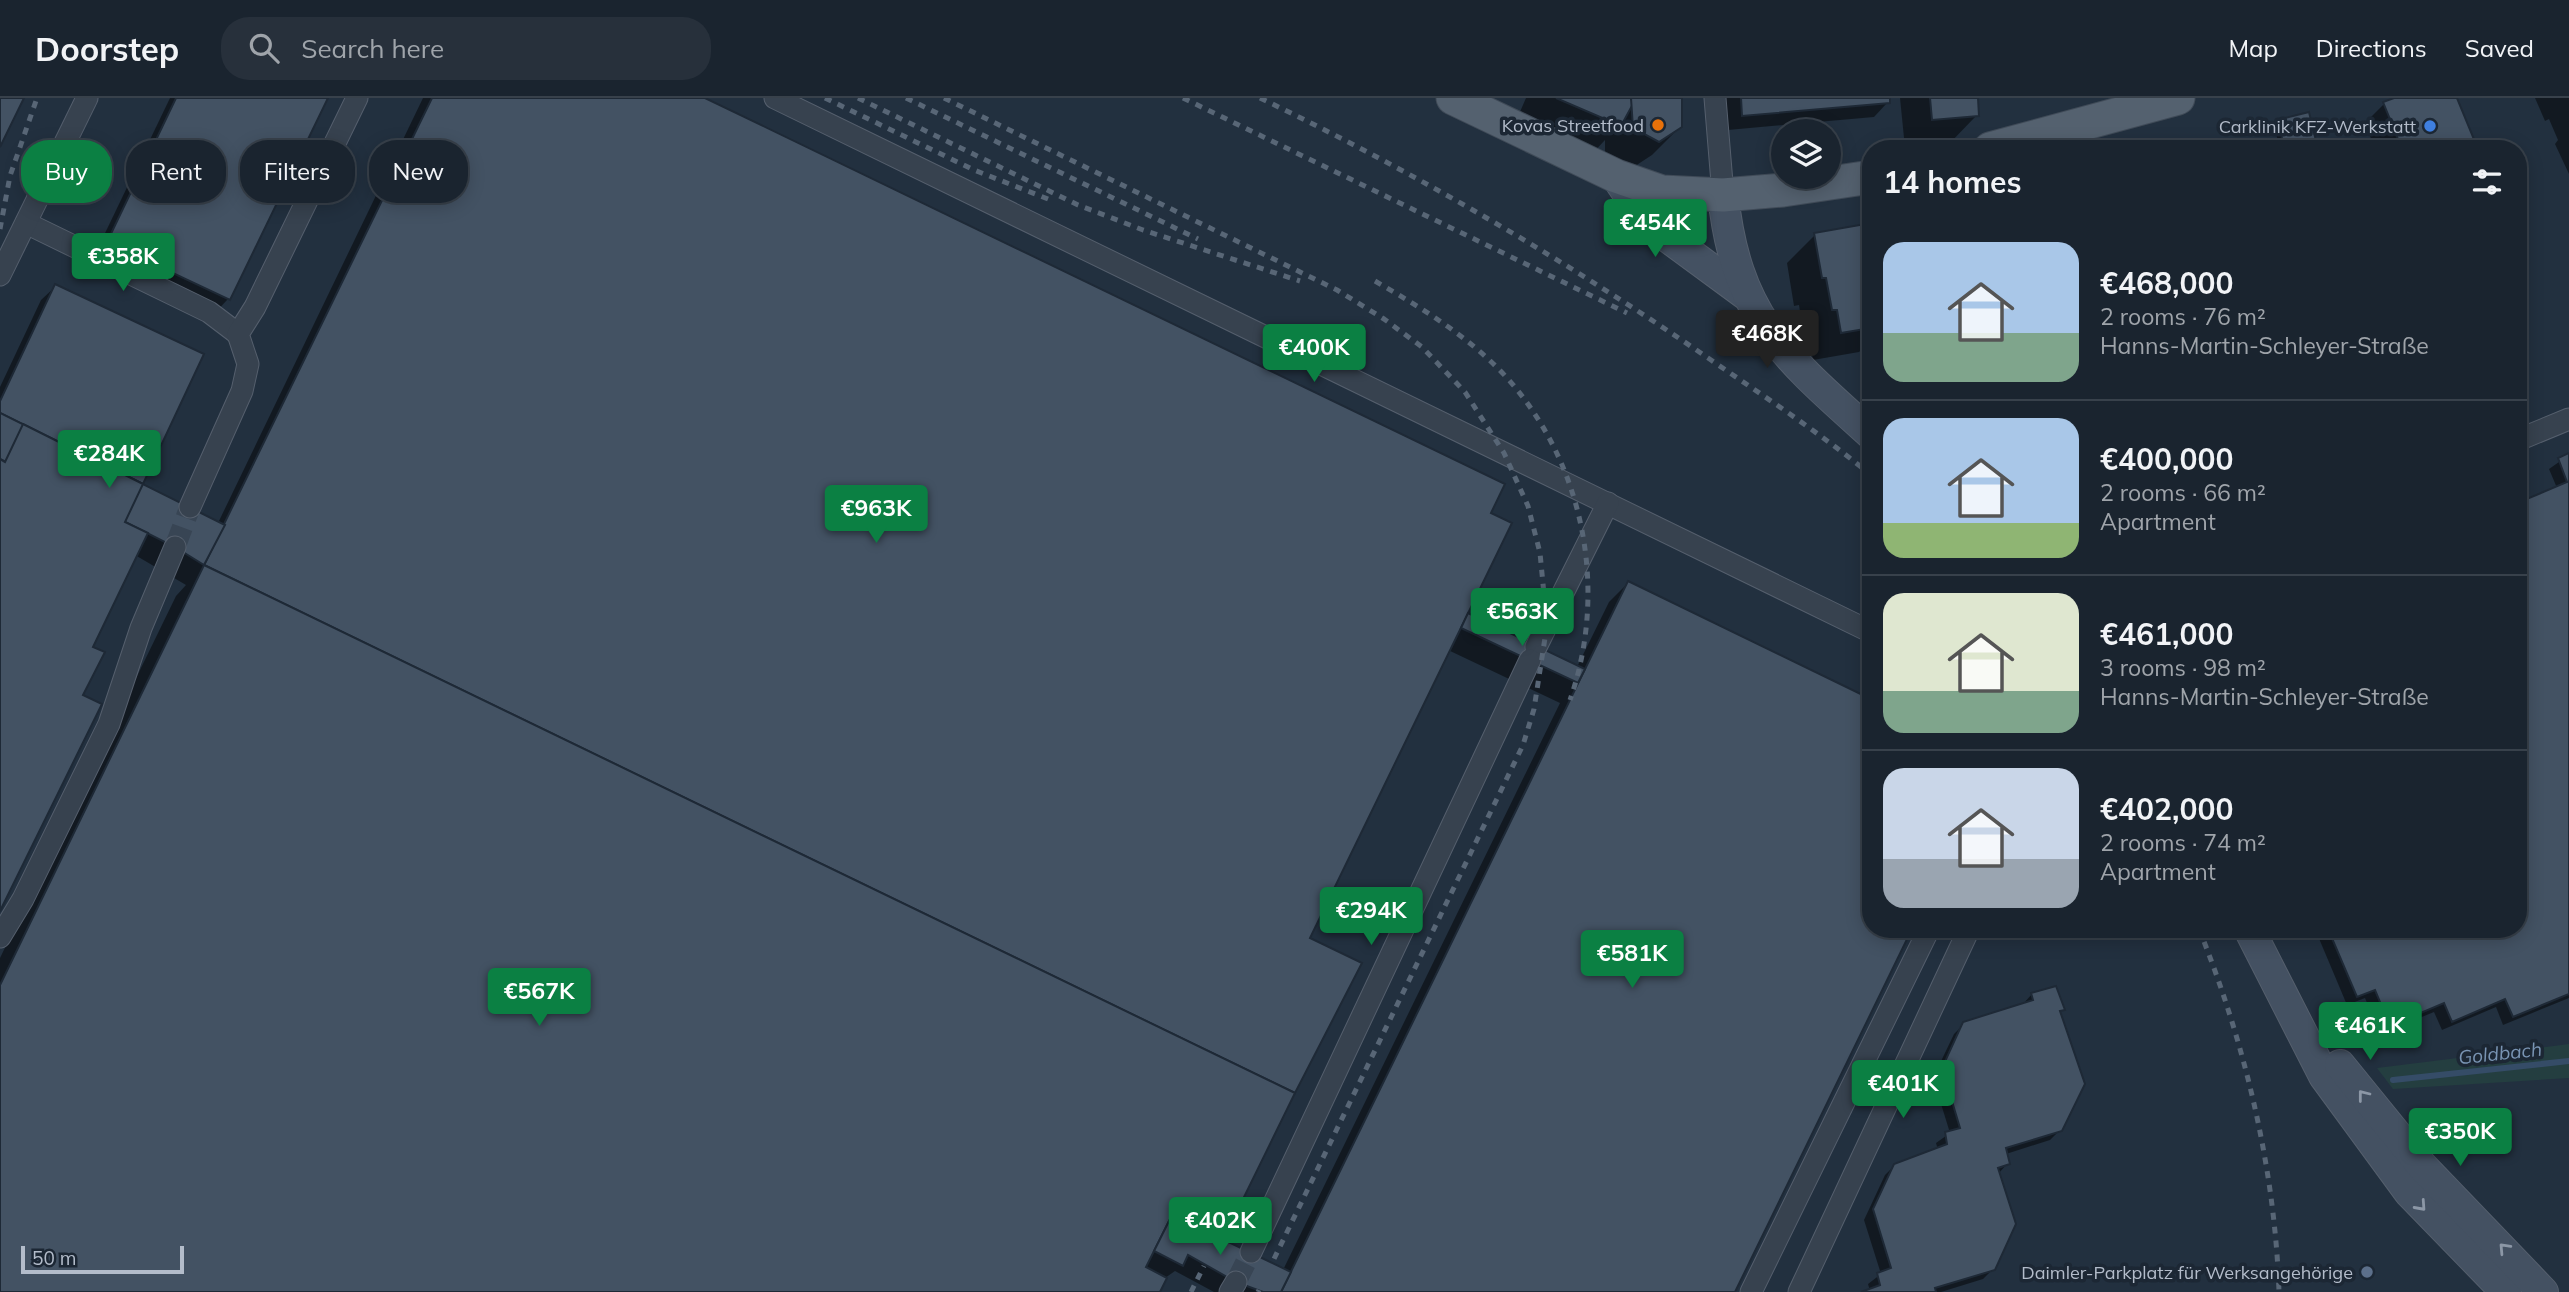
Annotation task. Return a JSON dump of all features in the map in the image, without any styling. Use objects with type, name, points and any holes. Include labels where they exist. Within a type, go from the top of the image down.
[{"type":"main road","points":[[1453,98],[1616,176],[1674,194],[1723,195],[1783,190],[1862,178]]},
{"type":"main road","points":[[2023,140],[2178,98]]},
{"type":"main road","points":[[1616,176],[1647,222],[1745,293]]},
{"type":"main road","points":[[1723,195],[1730,245],[1745,293],[1767,333],[1862,424]]},
{"type":"main road","points":[[2254,938],[2324,1076],[2388,1165],[2451,1239],[2506,1292]]},
{"type":"main road","points":[[2281,991],[2311,1023],[2349,1077],[2422,1166],[2543,1292]]},
{"type":"street","points":[[0,275],[87,98]]},
{"type":"street","points":[[238,334],[255,307],[357,98]]},
{"type":"street","points":[[775,98],[1862,628]]},
{"type":"street","points":[[1715,98],[1723,195]]},
{"type":"street","points":[[26,223],[209,312],[238,334],[248,364],[242,391],[190,508]]},
{"type":"street","points":[[2527,436],[2569,419]]},
{"type":"street","points":[[1251,1252],[1533,654],[1608,503]]},
{"type":"street","points":[[0,937],[23,899],[109,724],[141,628],[175,547]]},
{"type":"street","points":[[1751,1292],[1925,938]]},
{"type":"street","points":[[1799,1292],[1965,938]]},
{"type":"green space","points":[[2569,1044],[2569,1078],[2393,1089],[2377,1068]]},
{"type":"building","points":[[0,98],[24,98],[0,147]]},
{"type":"building","points":[[176,98],[328,98],[308,140],[240,140],[240,203],[277,203],[230,300],[107,242],[126,202],[226,203],[226,140],[156,140]]},
{"type":"building","points":[[432,98],[705,98],[1505,484],[1491,513],[1512,523],[1310,938],[1362,963],[1295,1093],[204,565],[381,203],[468,203],[468,140],[411,140]]},
{"type":"building","points":[[1556,98],[1631,98],[1633,104],[1621,126]]},
{"type":"building","points":[[1631,98],[1682,98],[1682,127],[1659,142],[1633,128]]},
{"type":"building","points":[[1741,98],[1890,98],[1890,103],[1742,116]]},
{"type":"building","points":[[1930,98],[1978,98],[1979,116],[1932,120]]},
{"type":"building","name":"Carklinik KFZ-Werkstatt","points":[[2394,98],[2457,98],[2474,140],[2398,140],[2383,102]]},
{"type":"building","points":[[2309,112],[2316,140],[2282,140],[2277,120]]},
{"type":"building","points":[[1862,225],[1862,330],[1841,333],[1837,310],[1832,310],[1826,278],[1822,278],[1814,233]]},
{"type":"building","points":[[55,284],[204,354],[143,484],[0,413],[0,401]]},
{"type":"building","points":[[0,413],[225,525],[204,565],[175,547],[0,459]]},
{"type":"building","points":[[23,424],[143,484],[125,522],[148,533],[93,647],[105,652],[83,695],[102,704],[0,911],[0,459],[5,462]]},
{"type":"building","points":[[2569,453],[2569,994],[2513,1017],[2505,999],[2452,1022],[2444,1003],[2390,1026],[2375,990],[2357,997],[2332,938],[2527,938],[2527,499],[2567,482],[2558,458]]},
{"type":"building","points":[[204,565],[1295,1093],[1223,1240],[1172,1215],[1146,1267],[1167,1278],[1160,1292],[0,1292],[0,985]]},
{"type":"building","points":[[1628,581],[1862,695],[1862,938],[1908,938],[1735,1292],[1281,1292]]},
{"type":"building","points":[[1468,613],[1585,669],[1578,683],[1461,628]]},
{"type":"building","points":[[2056,986],[2065,1010],[2060,1011],[2085,1084],[2062,1131],[2006,1148],[2010,1164],[1998,1168],[2016,1224],[1995,1270],[1935,1288],[1936,1292],[1861,1292],[1880,1285],[1877,1273],[1891,1268],[1873,1209],[1894,1164],[1947,1144],[1945,1132],[1960,1128],[1942,1068],[1963,1022],[2033,1000],[2031,993]]},
{"type":"building","points":[[1172,1215],[1291,1272],[1281,1292],[1263,1292],[1236,1282],[1188,1255],[1183,1266],[1154,1251]]},
{"type":"waterway","name":"Goldbach","points":[[2393,1080],[2569,1061]]},
{"type":"tunnel","points":[[175,547],[190,507]]},
{"type":"tunnel","points":[[1236,1282],[1251,1252]]},
{"type":"railway","points":[[0,229],[10,176],[37,98]]},
{"type":"railway","points":[[825,98],[974,170],[1053,201]]},
{"type":"railway","points":[[858,98],[1078,205],[1143,230],[1300,281]]},
{"type":"railway","points":[[906,98],[1198,239]]},
{"type":"railway","points":[[944,98],[1337,290],[1384,319],[1422,347],[1465,392],[1504,453],[1528,506],[1540,553],[1547,625],[1534,709],[1523,745],[1272,1263]]},
{"type":"railway","points":[[1183,98],[1627,313]]},
{"type":"railway","points":[[1260,98],[1377,157],[1547,254],[1657,323],[1862,468]]},
{"type":"railway","points":[[1375,281],[1445,325],[1493,364],[1534,413],[1556,451],[1571,490],[1582,531],[1587,573],[1587,616],[1581,658],[1570,700]]},
{"type":"railway","points":[[2202,938],[2230,1017],[2255,1107],[2271,1199],[2279,1292]]},
{"type":"railway","points":[[1191,1292],[1204,1266]]},
{"type":"place","name":"Kovas Streetfood","points":[[1658,125]]},
{"type":"place","name":"Carklinik KFZ-Werkstatt","points":[[2430,126]]},
{"type":"place","name":"Daimler-Parkplatz für Werksangehörige","points":[[2367,1272]]}]
